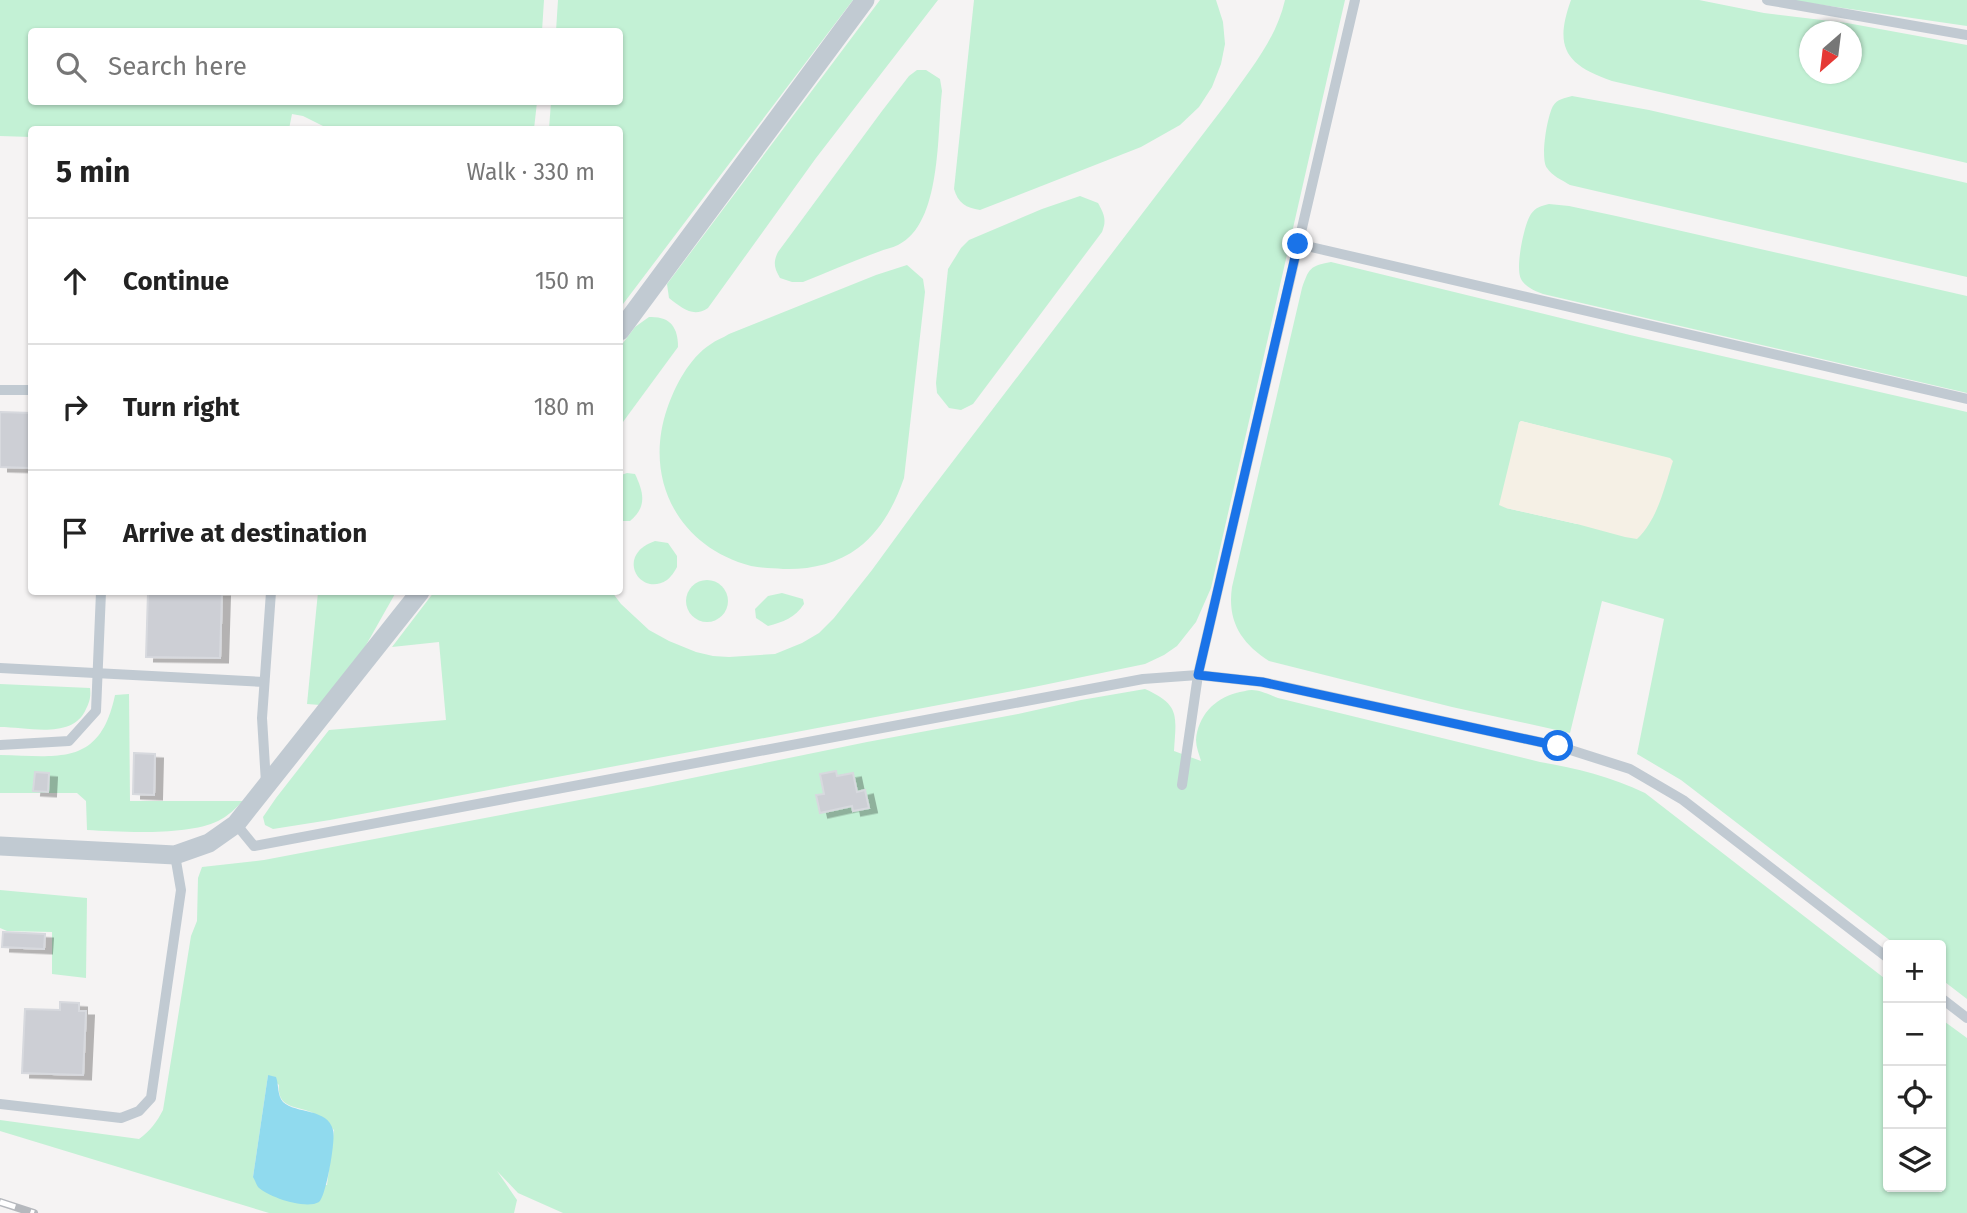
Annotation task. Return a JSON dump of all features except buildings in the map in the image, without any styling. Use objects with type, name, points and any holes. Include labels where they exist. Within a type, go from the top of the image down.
[{"type":"street","points":[[623,327],[865,0]]},
{"type":"street","points":[[0,846],[175,855],[209,843],[236,824],[418,595]]},
{"type":"lane","points":[[1182,785],[1198,675],[1354,0]]},
{"type":"lane","points":[[1767,0],[1967,35]]},
{"type":"lane","points":[[1298,244],[1967,399]]},
{"type":"lane","points":[[0,390],[28,390]]},
{"type":"lane","points":[[0,745],[69,741],[96,711],[101,595]]},
{"type":"lane","points":[[267,785],[262,718],[271,595]]},
{"type":"lane","points":[[0,668],[264,682]]},
{"type":"lane","points":[[236,824],[254,846],[1143,679],[1198,675],[1262,682],[1531,740],[1630,769],[1683,800],[1883,953]]},
{"type":"lane","points":[[0,1104],[121,1118],[139,1111],[151,1098],[181,890],[175,855]]},
{"type":"lane","points":[[1946,1002],[1967,1018]]},
{"type":"green space","points":[[0,0],[544,0],[542,28],[28,28],[28,105],[537,105],[534,126],[323,126],[303,116],[292,114],[290,126],[28,126],[28,137],[0,136]]},
{"type":"green space","points":[[558,0],[853,0],[623,304],[623,126],[549,126],[551,105],[623,105],[623,28],[556,28]]},
{"type":"green space","points":[[880,0],[938,0],[816,158],[708,308],[692,312],[683,308],[669,298],[667,284]]},
{"type":"green space","points":[[974,0],[1216,0],[1223,22],[1225,44],[1221,64],[1212,87],[1199,107],[1180,125],[1141,147],[980,210],[975,209],[960,201],[954,189]]},
{"type":"green space","points":[[1285,0],[1345,0],[1211,588],[1196,622],[1177,646],[1145,664],[1034,687],[330,820],[273,829],[265,825],[263,817],[329,730],[446,720],[439,642],[392,647],[432,595],[614,595],[649,630],[696,652],[713,656],[775,654],[819,633],[872,570],[1226,104],[1268,42]]},
{"type":"green space","points":[[1571,0],[1699,0],[1764,13],[1830,21],[1799,21],[1799,84],[1862,84],[1862,26],[1967,45],[1967,163],[1612,81],[1596,75],[1574,61],[1564,42]]},
{"type":"green space","points":[[1788,0],[1967,0],[1967,26]]},
{"type":"green space","points":[[917,70],[926,70],[940,79],[942,91],[935,176],[923,218],[912,234],[896,246],[803,282],[780,278],[775,265],[778,252],[882,111],[909,76]]},
{"type":"green space","points":[[1572,96],[1649,110],[1967,183],[1967,277],[1570,185],[1554,176],[1547,168],[1544,147],[1553,106],[1559,100]]},
{"type":"green space","points":[[1080,196],[1098,203],[1104,217],[1102,232],[973,404],[961,410],[949,408],[937,393],[936,383],[948,269],[969,240]]},
{"type":"green space","points":[[1549,204],[1616,216],[1967,296],[1967,393],[1537,292],[1521,279],[1521,246],[1531,214],[1537,208]]},
{"type":"green space","points":[[1331,262],[1630,335],[1967,412],[1967,999],[1946,983],[1946,940],[1889,940],[1681,780],[1637,754],[1664,619],[1602,601],[1570,733],[1452,707],[1269,661],[1251,647],[1234,621],[1232,587],[1302,288],[1306,276],[1314,267]],"holes":[[[1521,421],[1670,459],[1577,524],[1506,508]]]},
{"type":"green space","points":[[907,265],[923,279],[925,292],[904,478],[892,507],[880,525],[850,554],[822,565],[803,568],[751,566],[726,557],[704,543],[686,527],[673,507],[664,485],[660,461],[661,435],[667,409],[690,365],[703,350],[729,334]]},
{"type":"green space","points":[[649,317],[662,318],[674,328],[678,347],[623,422],[623,343],[635,327]]},
{"type":"green space","points":[[623,474],[635,474],[642,499],[639,510],[630,521],[623,521]]},
{"type":"green space","points":[[655,541],[668,543],[677,556],[677,567],[673,574],[657,584],[641,579],[634,564],[643,547]]},
{"type":"green space","points":[[707,580],[722,586],[728,601],[722,616],[707,622],[692,616],[686,601],[692,586]]},
{"type":"green space","points":[[782,593],[803,599],[804,604],[793,616],[768,626],[756,618],[755,609],[768,596]]},
{"type":"green space","points":[[318,595],[394,595],[361,654],[320,705],[307,704]]},
{"type":"green space","points":[[0,684],[90,688],[90,698],[80,719],[71,725],[48,730],[0,727]]},
{"type":"green space","points":[[1145,689],[1171,706],[1175,720],[1174,751],[1201,761],[1197,748],[1197,731],[1208,710],[1228,696],[1255,690],[1278,698],[1581,770],[1645,793],[1883,977],[1883,1192],[1946,1192],[1946,1023],[1967,1038],[1967,1213],[563,1213],[518,1193],[497,1171],[517,1200],[514,1213],[269,1213],[0,1131],[0,1120],[139,1139],[153,1126],[163,1110],[191,936],[197,921],[198,878],[202,867],[264,860]],"holes":[[[268,1075],[279,1085],[279,1093],[288,1105],[314,1113],[334,1130],[327,1185],[253,1177]]]},
{"type":"green space","points":[[129,694],[130,801],[243,801],[234,810],[218,821],[189,829],[154,832],[87,830],[86,801],[77,793],[0,793],[0,755],[58,755],[88,746],[99,735],[108,718],[115,695]]},
{"type":"green space","points":[[0,890],[87,898],[86,978],[52,974],[52,932],[7,931],[0,928]]},
{"type":"sand","points":[[1521,421],[1670,458],[1673,461],[1655,513],[1637,539],[1499,505]]},
{"type":"water","points":[[268,1075],[276,1077],[283,1102],[325,1118],[333,1130],[330,1168],[319,1202],[305,1204],[278,1198],[258,1187],[253,1177]]},
{"type":"railway","points":[[0,1202],[34,1213]]},
{"type":"route","points":[[1298,244],[1198,675],[1262,682],[1558,746]]}]
